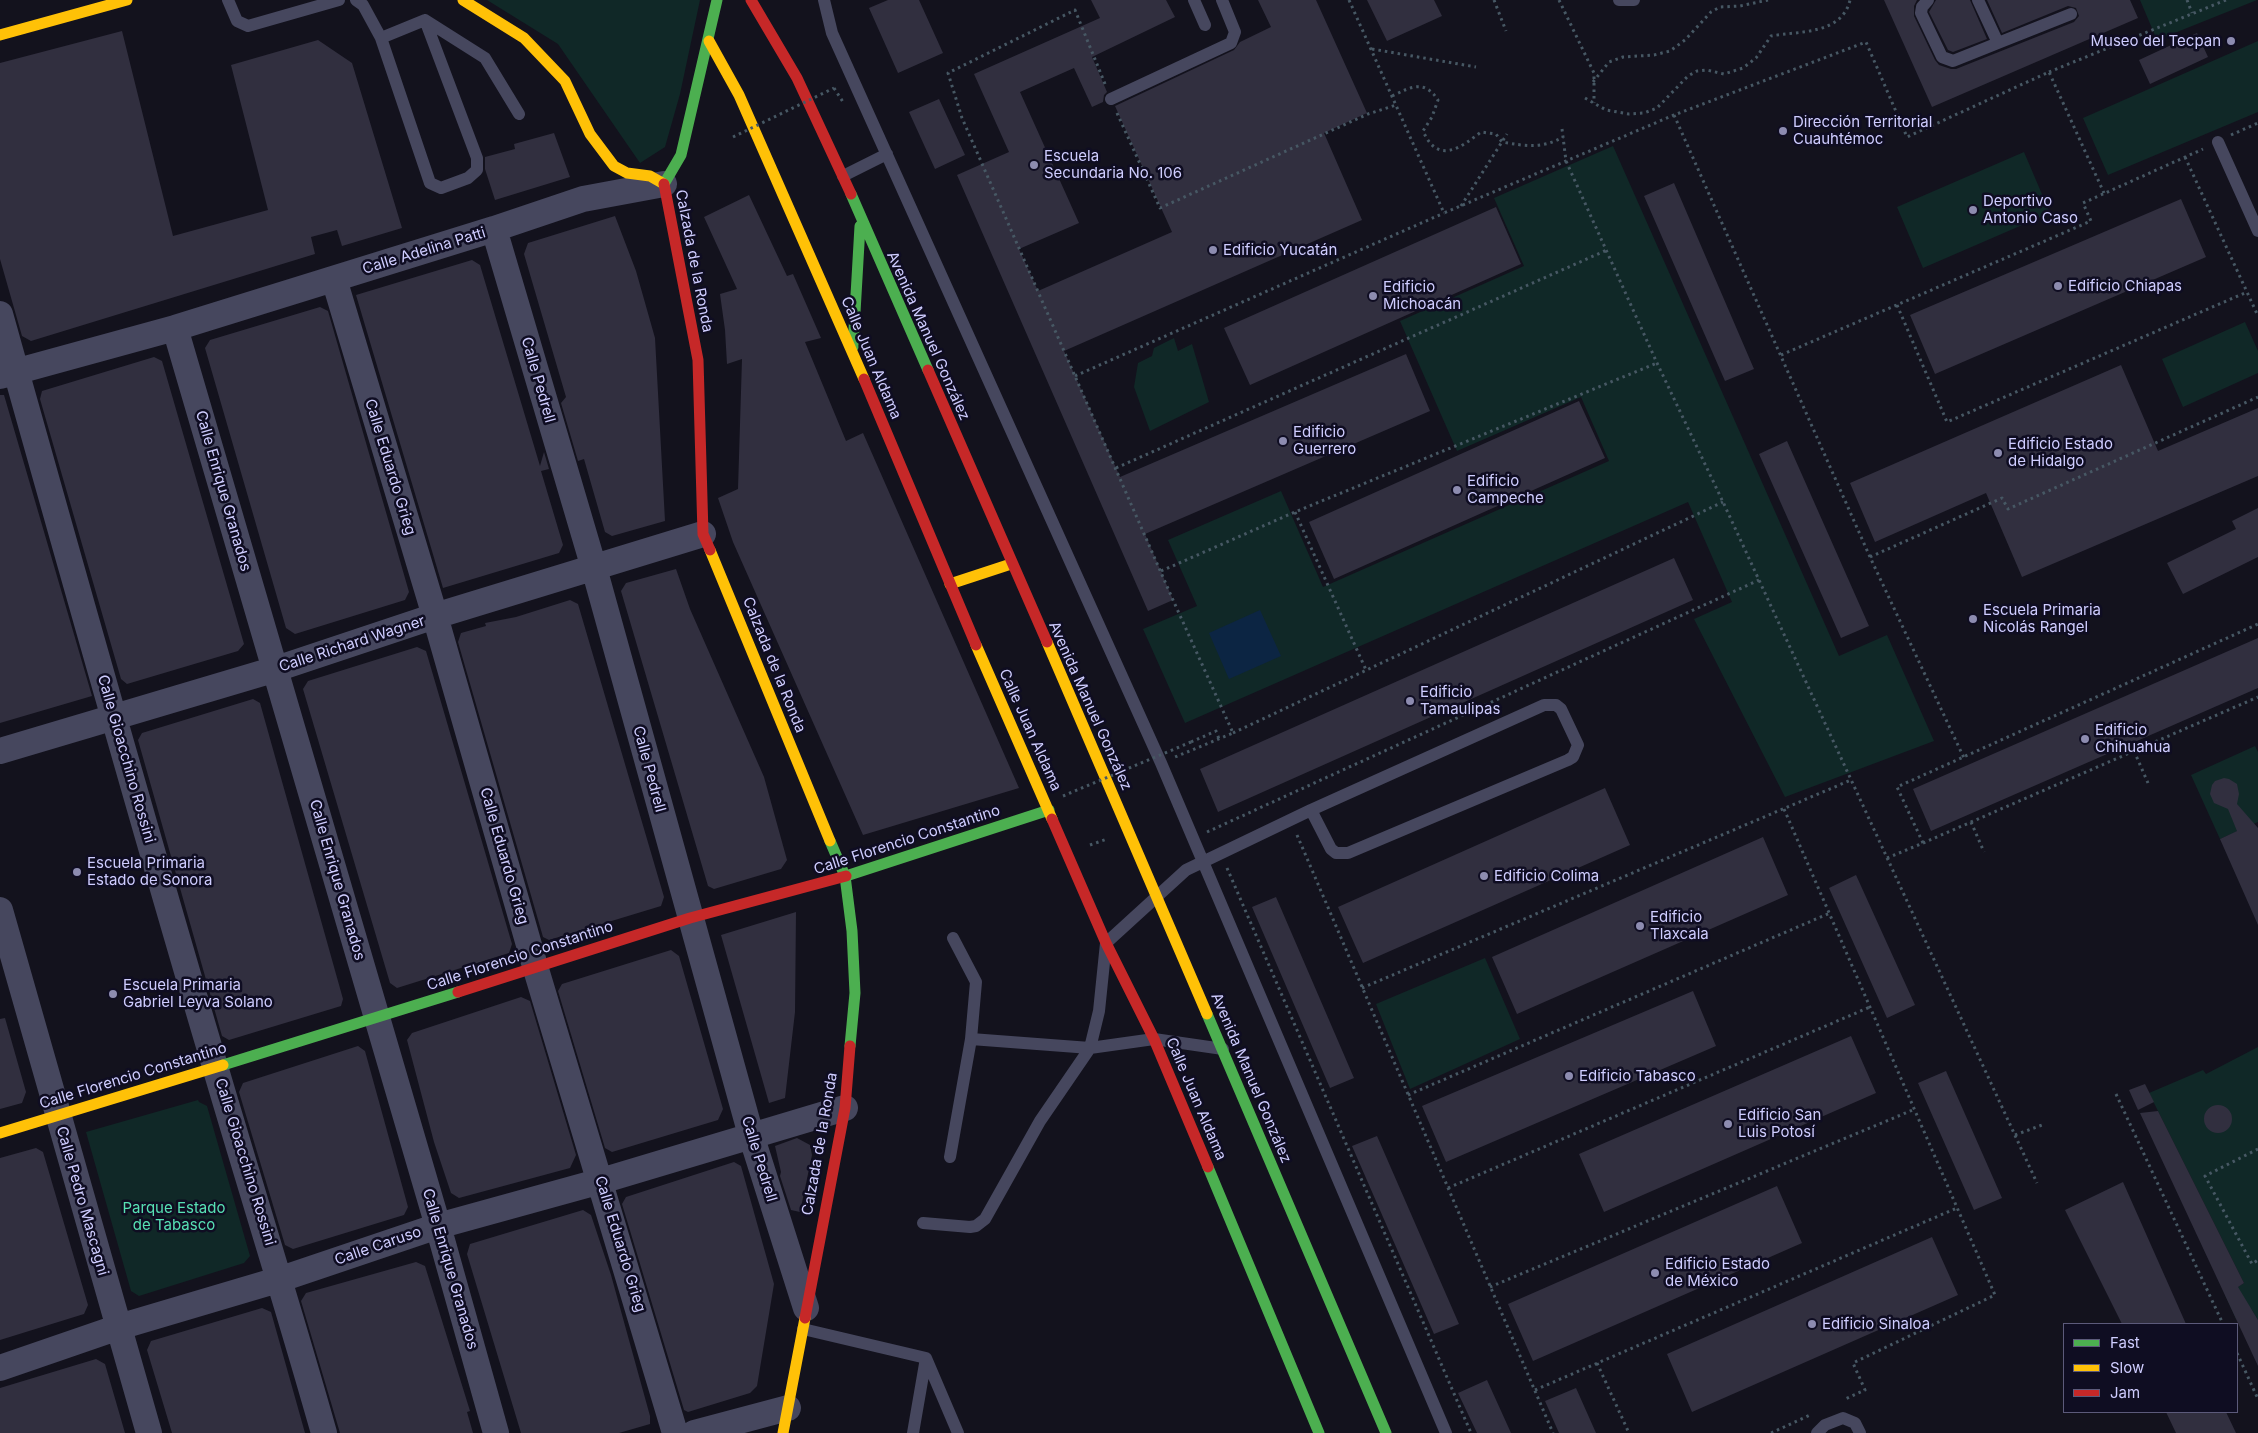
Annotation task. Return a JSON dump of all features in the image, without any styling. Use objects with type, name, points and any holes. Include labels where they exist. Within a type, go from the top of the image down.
[{"type":"street","points":[[0,35],[127,0]]},
{"type":"street","name":"Calzada de la Ronda","points":[[463,0],[524,38],[565,81],[590,134],[614,166],[627,173],[650,176],[664,184],[698,360],[703,534],[845,876],[852,931],[855,993],[845,1108],[786,1421]]},
{"type":"street","points":[[664,184],[681,154],[709,41],[717,0]]},
{"type":"street","name":"Avenida Manuel González","points":[[751,0],[797,78],[843,176],[860,219],[1223,1049],[1385,1433]]},
{"type":"street","name":"Calle Juan Aldama","points":[[709,41],[739,95],[853,352],[950,584],[1106,943],[1154,1039],[1318,1433]]},
{"type":"street","name":"Calle Adelina Patti","points":[[8,373],[175,328],[494,229],[582,199],[664,184]]},
{"type":"street","points":[[853,352],[860,219]]},
{"type":"street","name":"Calle Pedrell","points":[[494,229],[594,568],[750,1135],[804,1319]]},
{"type":"street","name":"Calle Eduardo Grieg","points":[[334,279],[435,616],[535,966],[676,1433]]},
{"type":"street","name":"Calle Gioacchino Rossini","points":[[0,314],[8,373],[113,718],[215,1066],[281,1280],[324,1433]]},
{"type":"street","name":"Calle Enrique Granados","points":[[175,328],[438,1226],[496,1433]]},
{"type":"street","name":"Calle Richard Wagner","points":[[0,751],[276,669],[435,616],[703,534]]},
{"type":"street","points":[[950,584],[1011,564]]},
{"type":"street","name":"Calle Florencio Constantino","points":[[0,1133],[376,1018],[690,918],[845,876],[1049,810]]},
{"type":"street","name":"Calle Pedro Mascagni","points":[[0,910],[57,1116],[149,1433]]},
{"type":"street","name":"Calle Caruso","points":[[0,1368],[119,1327],[281,1280],[438,1226],[601,1181],[845,1108]]},
{"type":"street","points":[[694,1433],[786,1421]]},
{"type":"lane","points":[[228,0],[237,21],[248,26],[339,0]]},
{"type":"lane","points":[[356,0],[368,13],[381,38],[427,178],[435,187],[447,187],[473,175],[478,164],[424,20]]},
{"type":"lane","points":[[824,0],[832,33],[1161,763],[1446,1433]]},
{"type":"lane","points":[[1194,0],[1205,25]]},
{"type":"lane","points":[[1111,99],[1231,43],[1235,32],[1222,0]]},
{"type":"lane","points":[[1619,0],[1634,0]]},
{"type":"lane","points":[[1928,0],[1922,7],[1923,19],[1942,57],[1953,61],[2071,14]]},
{"type":"lane","points":[[1978,0],[1998,43]]},
{"type":"lane","points":[[381,38],[424,20]]},
{"type":"lane","points":[[424,20],[485,58],[519,114]]},
{"type":"lane","points":[[2218,142],[2258,231]]},
{"type":"lane","points":[[843,176],[887,154]]},
{"type":"lane","points":[[923,1223],[970,1227],[982,1224],[1040,1121],[1090,1048],[1100,1011],[1106,943],[1186,870],[1312,810],[1544,705],[1556,705],[1561,709],[1578,745],[1577,752],[1568,760],[1348,853],[1336,853],[1331,849],[1312,810]]},
{"type":"lane","points":[[950,1157],[971,1039],[976,982],[953,938]]},
{"type":"lane","points":[[971,1039],[1090,1048],[1154,1039],[1223,1049]]},
{"type":"lane","points":[[804,1319],[926,1358],[958,1433]]},
{"type":"lane","points":[[913,1433],[926,1358]]},
{"type":"lane","points":[[1817,1433],[1825,1425],[1843,1418],[1855,1423],[1860,1433]]},
{"type":"path","points":[[1349,0],[1444,213]]},
{"type":"path","points":[[1494,0],[1506,31]]},
{"type":"path","points":[[1559,0],[1594,73],[1594,104]]},
{"type":"path","points":[[1593,82],[1609,62],[1623,57],[1654,55],[1670,51],[1685,40],[1711,12],[1720,6],[1740,6],[1768,0]]},
{"type":"path","points":[[1585,98],[1606,110],[1629,114],[1644,113],[1657,108],[1688,76],[1697,70],[1724,74],[1743,68],[1756,58],[1771,36],[1809,32],[1834,23],[1848,7],[1850,0]]},
{"type":"path","points":[[2187,0],[2192,14]]},
{"type":"path","points":[[1075,376],[1444,213],[1674,115],[1866,42],[1907,137],[2048,72],[2226,0]]},
{"type":"path","points":[[1233,733],[962,118],[948,73],[1076,10],[1111,99],[1160,208],[1368,114],[1396,105]]},
{"type":"path","points":[[1371,49],[1476,67]]},
{"type":"path","points":[[2048,72],[2104,193]]},
{"type":"path","points":[[1392,96],[1410,87],[1424,87],[1433,94],[1438,100],[1432,117],[1423,131],[1427,140],[1437,150],[1448,152],[1467,143],[1481,132],[1496,134],[1502,142],[1520,146],[1549,145],[1563,137]]},
{"type":"path","points":[[733,137],[834,88]]},
{"type":"path","points":[[1674,115],[1870,557],[1964,758]]},
{"type":"path","points":[[1781,355],[2091,221],[2083,203],[2258,123]]},
{"type":"path","points":[[1562,129],[1566,161],[1657,363],[2037,1183]]},
{"type":"path","points":[[1460,207],[1508,134]]},
{"type":"path","points":[[2185,157],[2258,316]]},
{"type":"path","points":[[1116,468],[1607,250]]},
{"type":"path","points":[[1897,305],[1947,422],[2247,292]]},
{"type":"path","points":[[1161,571],[1295,512],[1657,363]]},
{"type":"path","points":[[1870,557],[2002,498],[2008,509],[2258,397]]},
{"type":"path","points":[[1161,763],[1233,733],[1723,502]]},
{"type":"path","points":[[1295,512],[1366,670]]},
{"type":"path","points":[[1193,838],[1759,580]]},
{"type":"path","points":[[1923,843],[1897,787],[2258,624]]},
{"type":"path","points":[[1888,858],[2258,697]]},
{"type":"path","points":[[1063,796],[1216,731],[1219,739]]},
{"type":"path","points":[[2134,751],[2148,783]]},
{"type":"path","points":[[1362,988],[1851,780]]},
{"type":"path","points":[[1784,809],[1995,1295],[1852,1363],[1865,1390],[1839,1402]]},
{"type":"path","points":[[1971,822],[1984,852]]},
{"type":"path","points":[[1297,836],[1553,1433]]},
{"type":"path","points":[[1225,863],[1471,1433]]},
{"type":"path","points":[[1408,1095],[1830,913]]},
{"type":"path","points":[[1448,1188],[1870,1007]]},
{"type":"path","points":[[2116,1094],[2223,1323]]},
{"type":"path","points":[[1490,1287],[1915,1109]]},
{"type":"path","points":[[2015,1135],[2042,1126]]},
{"type":"path","points":[[2258,1149],[2205,1176],[2252,1264],[2258,1260]]},
{"type":"path","points":[[1535,1390],[1958,1208]]},
{"type":"path","points":[[2238,1356],[2258,1399]]},
{"type":"path","points":[[1597,1363],[1629,1433]]},
{"type":"path","points":[[1771,1433],[1813,1414]]},
{"type":"green space","points":[[487,0],[700,0],[680,94],[665,147],[640,163],[558,44]]},
{"type":"green space","points":[[2140,0],[2257,0],[2157,40]]},
{"type":"green space","points":[[2258,41],[2258,112],[2108,175],[2083,118]]},
{"type":"green space","points":[[1613,146],[1839,656],[1887,635],[1934,741],[1785,797],[1694,619],[1732,602],[1688,502],[1185,723],[1143,629],[1197,606],[1168,540],[1281,491],[1323,587],[1609,461],[1581,397],[1457,451],[1400,321],[1524,266],[1494,198]]},
{"type":"green space","name":"Deportivo Antonio Caso","points":[[2024,152],[2050,213],[1923,268],[1897,207]]},
{"type":"green space","points":[[2245,322],[2258,351],[2258,373],[2183,407],[2162,359]]},
{"type":"green space","points":[[1174,338],[1178,351],[1192,344],[1209,402],[1150,431],[1134,387],[1138,363],[1152,356],[1154,348]]},
{"type":"green space","points":[[2255,746],[2258,752],[2258,822],[2220,839],[2191,775]]},
{"type":"green space","points":[[1485,958],[1520,1039],[1410,1089],[1376,1004]]},
{"type":"green space","points":[[2258,1047],[2258,1320],[2252,1310],[2236,1319],[2225,1295],[2244,1283],[2149,1093],[2203,1070],[2206,1074]]},
{"type":"green space","name":"Parque Estado de Tabasco","points":[[198,1100],[207,1106],[250,1256],[244,1263],[139,1296],[131,1291],[86,1132]]},
{"type":"water","points":[[1260,610],[1281,656],[1229,679],[1209,633]]},
{"type":"building","points":[[888,0],[919,0],[943,53],[898,73],[869,8]]},
{"type":"building","points":[[1091,0],[1166,0],[1175,17],[1092,57],[1107,92],[1104,95],[1103,102],[1092,107],[1074,68],[1020,92],[1079,223],[1019,249],[1038,291],[1172,232],[1115,106],[1234,50],[1240,42],[1271,27],[1258,0],[1316,0],[1367,113],[1324,133],[1362,220],[1064,351],[1120,477],[1406,354],[1430,411],[1145,534],[1173,600],[1148,611],[957,175],[1009,152],[974,74],[1100,18]]},
{"type":"building","points":[[1367,0],[1434,0],[1442,16],[1387,41]]},
{"type":"building","points":[[1884,0],[1917,0],[1914,6],[1914,16],[1935,60],[1939,65],[1951,69],[1956,69],[2074,22],[2079,16],[2076,8],[2068,6],[2002,33],[1987,0],[2130,0],[2138,18],[1932,107]]},
{"type":"building","points":[[1936,0],[1970,0],[1987,39],[1953,52],[1948,50],[1929,12]]},
{"type":"building","points":[[122,31],[173,236],[268,210],[231,65],[318,40],[352,63],[402,228],[342,246],[337,230],[311,237],[315,254],[31,341],[22,336],[0,259],[0,63]]},
{"type":"building","name":"Museo del Tecpan","points":[[2197,33],[2208,57],[2150,84],[2139,60]]},
{"type":"building","points":[[939,99],[965,155],[935,169],[909,112]]},
{"type":"building","points":[[554,133],[570,177],[495,200],[485,169],[485,157],[515,149],[514,144]]},
{"type":"building","points":[[1674,183],[1754,369],[1725,381],[1644,196]]},
{"type":"building","points":[[749,195],[787,276],[793,274],[821,338],[805,342],[846,441],[863,433],[1019,788],[863,835],[733,542],[718,498],[738,489],[742,359],[727,364],[720,294],[737,289],[704,217]]},
{"type":"building","name":"Edificio Chiapas","points":[[2181,199],[2206,257],[1935,374],[1910,315]]},
{"type":"building","name":"Edificio Michoacán","points":[[1496,207],[1521,264],[1250,385],[1224,328]]},
{"type":"building","points":[[615,216],[636,271],[655,338],[665,521],[612,536],[605,532],[584,459],[578,461],[561,403],[566,397],[524,254],[528,243]]},
{"type":"building","points":[[472,260],[480,265],[540,466],[544,452],[549,469],[541,471],[563,545],[559,553],[443,588],[356,295]]},
{"type":"building","points":[[320,307],[328,311],[409,592],[405,600],[295,634],[286,628],[205,348],[210,340]]},
{"type":"building","points":[[154,357],[162,361],[244,644],[238,651],[127,684],[121,679],[40,399],[42,391]]},
{"type":"building","points":[[2121,365],[2158,451],[2258,408],[2258,476],[2022,577],[1986,493],[1875,542],[1850,483]]},
{"type":"building","points":[[0,395],[4,395],[92,696],[0,723]]},
{"type":"building","name":"Edificio Campeche","points":[[1579,401],[1605,458],[1334,579],[1309,522]]},
{"type":"building","points":[[1787,441],[1869,626],[1841,638],[1759,454]]},
{"type":"building","points":[[2258,508],[2258,557],[2183,594],[2167,563],[2236,529],[2232,521]]},
{"type":"building","name":"Edificio Tamaulipas","points":[[1674,558],[1693,600],[1218,812],[1200,769]]},
{"type":"building","points":[[676,569],[690,609],[764,777],[787,860],[781,869],[714,889],[708,886],[621,591],[626,583]]},
{"type":"building","points":[[570,600],[578,604],[664,897],[661,906],[549,940],[543,937],[458,642],[461,633],[486,626],[485,623],[516,617]]},
{"type":"building","name":"Edificio Chihuahua","points":[[2258,638],[2258,688],[1931,831],[1913,789]]},
{"type":"building","points":[[417,647],[426,651],[512,944],[509,953],[397,988],[390,983],[303,689],[308,681]]},
{"type":"building","points":[[253,699],[260,703],[343,999],[341,1006],[229,1040],[222,1036],[138,740],[142,733]]},
{"type":"building","points":[[2224,778],[2237,784],[2239,794],[2237,804],[2258,828],[2258,925],[2220,839],[2237,831],[2228,809],[2214,803],[2210,794],[2215,781]]},
{"type":"building","name":"Edificio Colima","points":[[1605,788],[1630,845],[1363,963],[1338,907]]},
{"type":"building","name":"Edificio Tlaxcala","points":[[1763,837],[1788,895],[1517,1014],[1492,957]]},
{"type":"building","points":[[1856,875],[1915,1005],[1887,1018],[1829,888]]},
{"type":"building","points":[[1276,897],[1354,1078],[1330,1088],[1252,907]]},
{"type":"building","points":[[796,912],[795,1012],[785,1098],[769,1103],[721,935]]},
{"type":"building","points":[[671,950],[679,956],[723,1109],[718,1120],[612,1152],[605,1148],[558,991],[562,984]]},
{"type":"building","name":"Edificio Tabasco","points":[[1693,991],[1716,1046],[1446,1162],[1422,1106]]},
{"type":"building","points":[[521,997],[530,1001],[576,1155],[570,1168],[459,1198],[451,1193],[434,1142],[407,1040],[412,1033]]},
{"type":"building","points":[[5,1018],[26,1092],[22,1103],[0,1109],[0,1019]]},
{"type":"building","name":"Edificio San Luis Potosí","points":[[1851,1036],[1876,1093],[1604,1212],[1579,1154]]},
{"type":"building","points":[[358,1046],[365,1051],[408,1207],[404,1215],[293,1249],[285,1245],[239,1092],[243,1083]]},
{"type":"building","points":[[1946,1071],[2002,1198],[1974,1210],[1918,1083]]},
{"type":"building","points":[[2145,1084],[2154,1102],[2138,1110],[2129,1090]]},
{"type":"building","points":[[2218,1105],[2228,1109],[2232,1119],[2228,1129],[2218,1133],[2208,1129],[2204,1119],[2208,1109]]},
{"type":"building","points":[[2158,1111],[2244,1283],[2238,1287],[2258,1320],[2258,1366],[2238,1323],[2140,1113]]},
{"type":"building","points":[[1377,1136],[1459,1324],[1434,1334],[1352,1146]]},
{"type":"building","points":[[797,1138],[810,1145],[812,1155],[800,1212],[791,1210],[780,1176],[781,1172],[775,1146]]},
{"type":"building","points":[[36,1148],[43,1152],[88,1305],[84,1314],[0,1340],[0,1158]]},
{"type":"building","points":[[734,1162],[741,1166],[774,1284],[757,1386],[750,1393],[688,1412],[684,1410],[622,1204],[626,1197]]},
{"type":"building","points":[[2123,1182],[2186,1323],[2122,1323],[2065,1210]]},
{"type":"building","name":"Edificio Estado de México","points":[[1777,1186],[1802,1243],[1533,1361],[1508,1304]]},
{"type":"building","points":[[583,1210],[591,1215],[611,1275],[650,1416],[650,1424],[619,1433],[521,1433],[467,1254],[470,1244]]},
{"type":"building","name":"Edificio Sinaloa","points":[[1932,1237],[1958,1295],[1692,1412],[1667,1354]]},
{"type":"building","points":[[416,1262],[425,1266],[470,1411],[467,1412],[473,1433],[340,1433],[301,1301],[306,1293]]},
{"type":"building","points":[[262,1308],[271,1312],[305,1433],[172,1433],[147,1350],[151,1341]]},
{"type":"building","points":[[96,1359],[105,1364],[125,1433],[0,1433],[0,1388]]},
{"type":"building","points":[[1487,1380],[1511,1433],[1477,1433],[1458,1393]]},
{"type":"building","points":[[1576,1388],[1596,1433],[1559,1433],[1545,1401]]},
{"type":"building","points":[[2166,1413],[2226,1413],[2236,1433],[2176,1433]]},
{"type":"traffic: fast","points":[[664,184],[681,155],[717,0]]},
{"type":"traffic: fast","points":[[851,194],[928,370]]},
{"type":"traffic: fast","points":[[853,347],[860,226]]},
{"type":"traffic: fast","points":[[846,876],[1049,810]]},
{"type":"traffic: fast","points":[[830,841],[845,876],[852,931],[855,993],[850,1046]]},
{"type":"traffic: fast","points":[[223,1065],[458,992]]},
{"type":"traffic: fast","points":[[1207,1014],[1386,1433]]},
{"type":"traffic: fast","points":[[1208,1167],[1319,1433]]},
{"type":"traffic: slow","points":[[0,35],[127,0]]},
{"type":"traffic: slow","points":[[463,0],[524,38],[565,81],[590,134],[614,166],[627,173],[650,176],[664,184]]},
{"type":"traffic: slow","points":[[709,41],[739,95],[864,379]]},
{"type":"traffic: slow","points":[[710,550],[830,841]]},
{"type":"traffic: slow","points":[[950,584],[1011,564]]},
{"type":"traffic: slow","points":[[1047,642],[1207,1014]]},
{"type":"traffic: slow","points":[[976,645],[1052,819]]},
{"type":"traffic: slow","points":[[0,1133],[223,1065]]},
{"type":"traffic: slow","points":[[783,1433],[805,1318]]},
{"type":"traffic: jam","points":[[751,0],[797,78],[851,194]]},
{"type":"traffic: jam","points":[[664,184],[698,360],[703,534],[710,550]]},
{"type":"traffic: jam","points":[[928,370],[1047,642]]},
{"type":"traffic: jam","points":[[864,379],[976,645]]},
{"type":"traffic: jam","points":[[1052,819],[1106,943],[1154,1039],[1208,1167]]},
{"type":"traffic: jam","points":[[458,992],[690,918],[846,876]]},
{"type":"traffic: jam","points":[[805,1318],[845,1108],[850,1046]]},
{"type":"place","name":"Museo del Tecpan","points":[[2231,41]]},
{"type":"place","name":"Dirección Territorial Cuauhtémoc","points":[[1783,131]]},
{"type":"place","name":"Escuela Secundaria No. 106","points":[[1034,165]]},
{"type":"place","name":"Deportivo Antonio Caso","points":[[1973,210]]},
{"type":"place","name":"Edificio Yucatán","points":[[1213,250]]},
{"type":"place","name":"Edificio Chiapas","points":[[2058,286]]},
{"type":"place","name":"Edificio Michoacán","points":[[1373,296]]},
{"type":"place","name":"Edificio Guerrero","points":[[1283,441]]},
{"type":"place","name":"Edificio Estado de Hidalgo","points":[[1998,453]]},
{"type":"place","name":"Edificio Campeche","points":[[1457,490]]},
{"type":"place","name":"Escuela Primaria Nicolás Rangel","points":[[1973,619]]},
{"type":"place","name":"Edificio Tamaulipas","points":[[1410,701]]},
{"type":"place","name":"Edificio Chihuahua","points":[[2085,739]]},
{"type":"place","name":"Escuela Primaria Estado de Sonora","points":[[77,872]]},
{"type":"place","name":"Edificio Colima","points":[[1484,876]]},
{"type":"place","name":"Edificio Tlaxcala","points":[[1640,926]]},
{"type":"place","name":"Escuela Primaria Gabriel Leyva Solano","points":[[113,994]]},
{"type":"place","name":"Edificio Tabasco","points":[[1569,1076]]},
{"type":"place","name":"Edificio San Luis Potosí","points":[[1728,1124]]},
{"type":"place","name":"Edificio Estado de México","points":[[1655,1273]]},
{"type":"place","name":"Edificio Sinaloa","points":[[1812,1324]]}]
